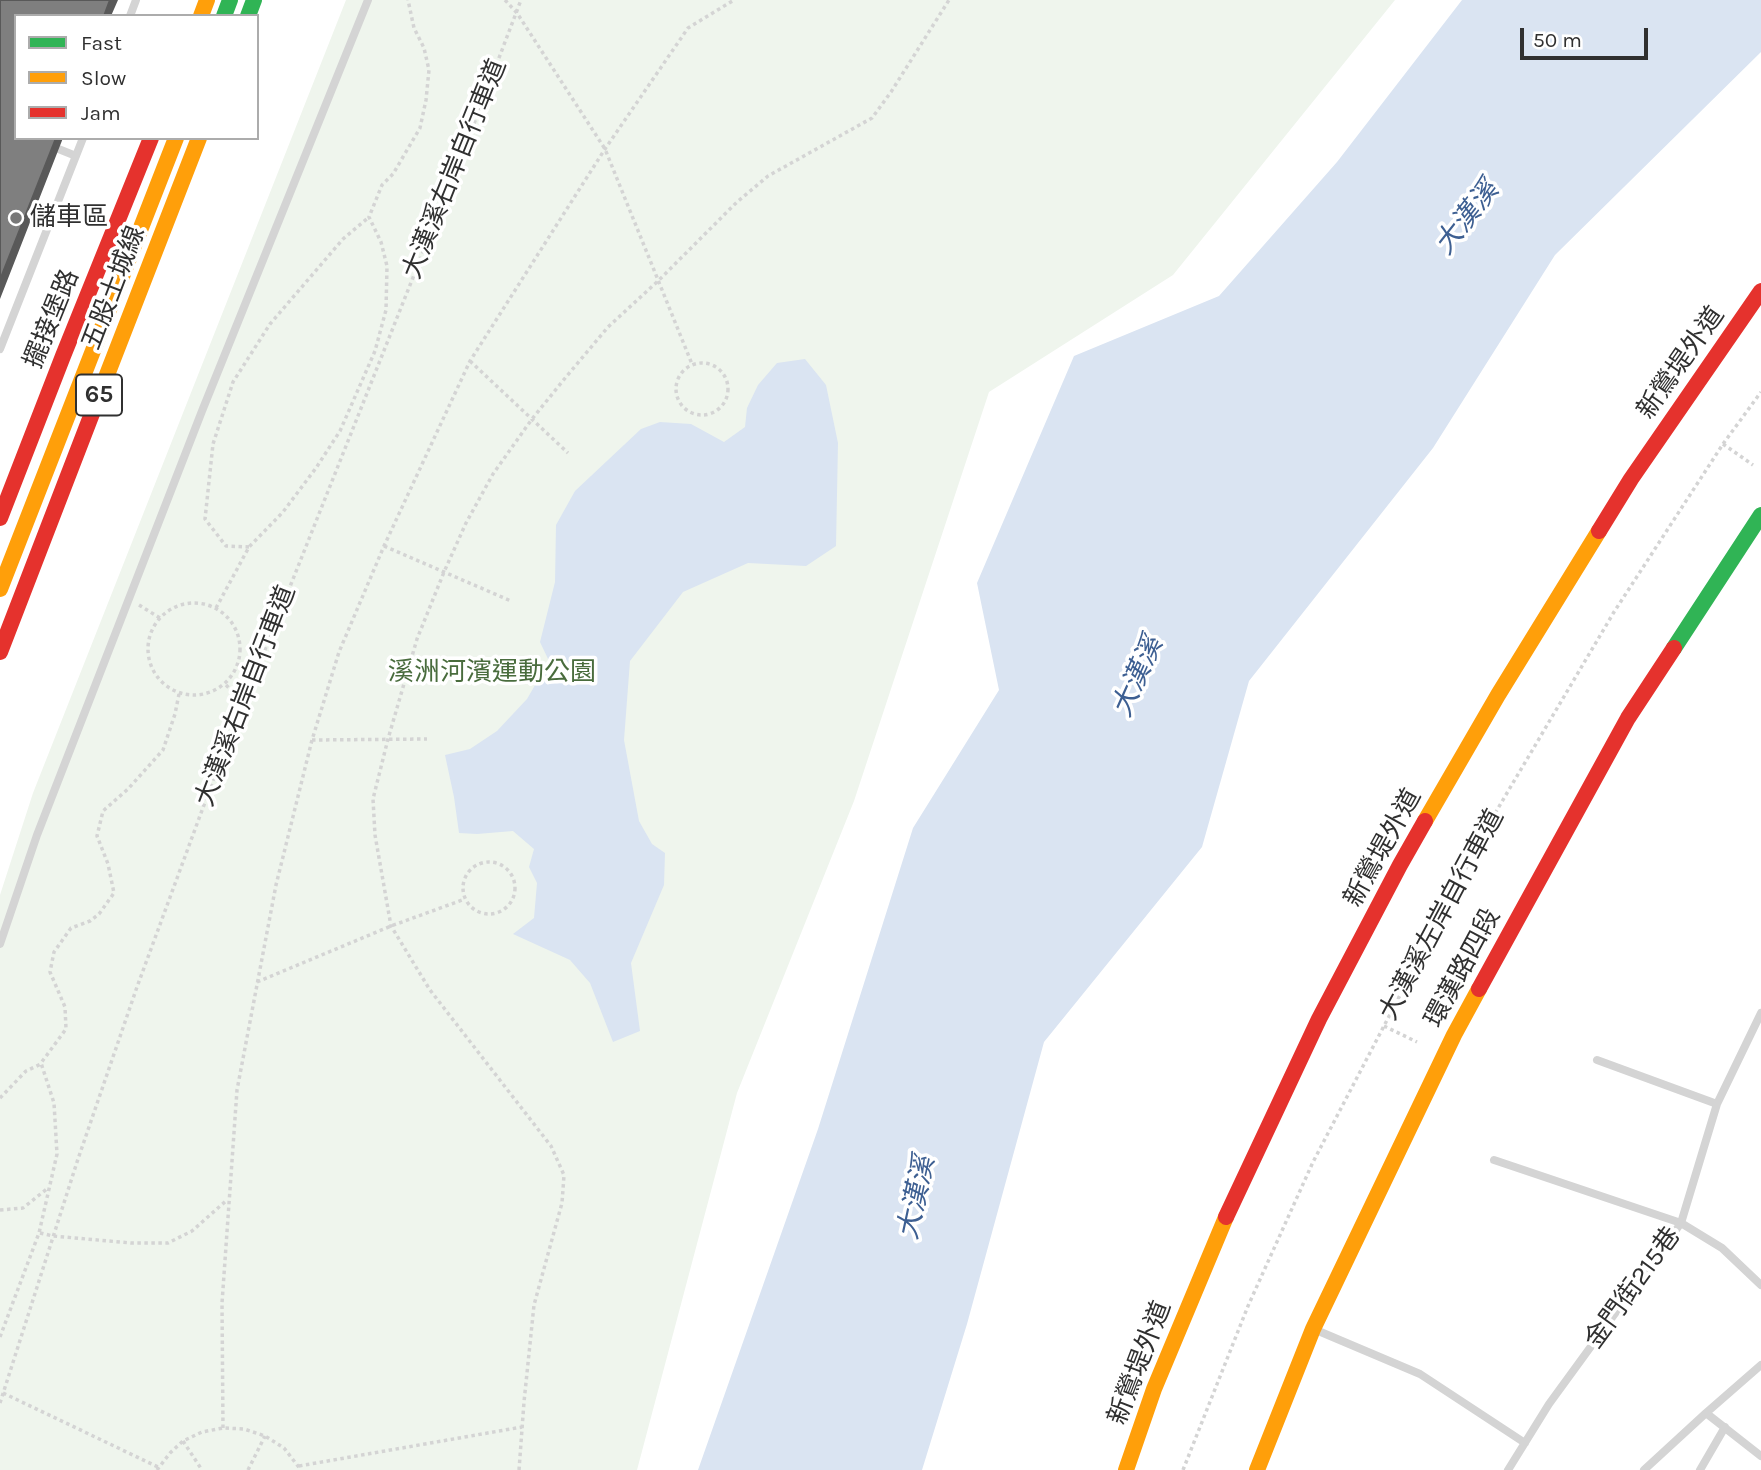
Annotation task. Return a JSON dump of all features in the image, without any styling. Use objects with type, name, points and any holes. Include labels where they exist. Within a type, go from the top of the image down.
[{"type":"main road","name":"擺接堡路","points":[[0,518],[150,140]]},
{"type":"main road","name":"五股土城線","points":[[0,589],[175,140]]},
{"type":"main road","points":[[0,618],[186,140]]},
{"type":"main road","name":"五股土城線","points":[[0,652],[198,140]]},
{"type":"main road","name":"新鶯堤外道","points":[[1126,1470],[1154,1388],[1216,1239],[1319,1019],[1400,865],[1498,695],[1631,479],[1761,291]]},
{"type":"main road","name":"環漢路四段","points":[[1257,1470],[1313,1329],[1454,1035],[1628,718],[1761,515]]},
{"type":"lane","points":[[0,944],[37,835],[202,411],[368,0]]},
{"type":"lane","points":[[36,140],[76,156]]},
{"type":"lane","points":[[0,348],[82,140]]},
{"type":"lane","name":"金門街215巷","points":[[1508,1470],[1549,1404],[1681,1223],[1717,1104],[1761,1013]]},
{"type":"lane","points":[[1597,1060],[1717,1104]]},
{"type":"lane","points":[[1494,1160],[1681,1223],[1722,1248],[1761,1285]]},
{"type":"lane","points":[[1313,1329],[1420,1374],[1525,1443]]},
{"type":"lane","points":[[1644,1470],[1760,1368]]},
{"type":"lane","points":[[1706,1413],[1761,1456]]},
{"type":"lane","points":[[1700,1470],[1725,1427]]},
{"type":"path","points":[[249,547],[226,547],[205,519],[213,444],[233,382],[270,324],[343,239],[369,217],[383,185],[393,174],[420,128],[429,71],[408,0]]},
{"type":"path","points":[[505,0],[517,13],[605,149],[692,364]]},
{"type":"path","name":"大漢溪右岸自行車道","points":[[0,1403],[136,987],[243,702],[521,0]]},
{"type":"path","points":[[222,1428],[222,1303],[237,1090],[276,886],[312,740],[340,652],[384,546],[470,360],[605,149],[688,28],[734,0]]},
{"type":"path","points":[[519,1470],[534,1305],[562,1203],[564,1175],[551,1146],[430,990],[391,926],[377,848],[373,799],[416,639],[466,523],[493,474],[532,419],[608,327],[737,202],[768,176],[872,118],[949,0]]},
{"type":"path","points":[[216,608],[249,547],[284,512],[340,431],[374,351],[386,310],[387,266],[381,242],[369,217]]},
{"type":"path","points":[[470,360],[568,453]]},
{"type":"path","points":[[709,363],[717,367],[727,380],[727,397],[716,411],[699,415],[684,408],[679,401],[676,384],[684,369],[692,364],[709,363]]},
{"type":"path","points":[[359,386],[367,390]]},
{"type":"path","name":"大漢溪左岸自行車道","points":[[1183,1470],[1254,1294],[1313,1162],[1494,815],[1614,612],[1723,444],[1761,392]]},
{"type":"path","points":[[1723,444],[1753,465]]},
{"type":"path","points":[[384,546],[511,601]]},
{"type":"path","points":[[201,603],[216,608],[228,617],[237,629],[241,644],[235,673],[226,685],[212,693],[196,696],[179,694],[161,681],[149,661],[148,646],[151,631],[160,618],[171,609],[201,603]]},
{"type":"path","points":[[139,605],[160,618]]},
{"type":"path","points":[[226,685],[243,702]]},
{"type":"path","points":[[0,1098],[26,1071],[41,1063],[66,1029],[65,1007],[50,972],[54,952],[71,928],[90,921],[99,914],[114,893],[108,864],[97,836],[103,811],[128,789],[163,750],[179,694]]},
{"type":"path","points":[[312,740],[427,739]]},
{"type":"path","points":[[480,863],[497,863],[511,874],[515,890],[513,899],[502,911],[485,914],[469,906],[465,899],[463,882],[472,867],[480,863]]},
{"type":"path","points":[[257,982],[391,926],[465,899]]},
{"type":"path","points":[[1383,1025],[1417,1042]]},
{"type":"path","points":[[0,1337],[39,1233],[57,1154],[54,1103],[41,1063]]},
{"type":"path","points":[[0,1210],[23,1208],[50,1187]]},
{"type":"path","points":[[39,1233],[131,1243],[168,1243],[192,1231],[228,1198]]},
{"type":"path","points":[[3,1393],[158,1468],[183,1441],[202,1432],[222,1428],[244,1429],[265,1436],[284,1448],[300,1468],[522,1427]]},
{"type":"path","points":[[248,1470],[265,1436]]},
{"type":"path","points":[[183,1441],[202,1470]]},
{"type":"green space","name":"溪洲河濱運動公園","points":[[346,0],[1395,0],[1173,275],[989,392],[854,801],[737,1093],[637,1470],[0,1470],[0,895],[33,793]]},
{"type":"water","name":"大漢溪","points":[[1462,0],[1761,0],[1761,52],[1555,255],[1433,448],[1249,681],[1202,847],[1044,1042],[967,1324],[922,1470],[698,1470],[818,1129],[913,828],[999,690],[977,583],[1074,356],[1219,296],[1337,162]]},
{"type":"water","points":[[805,359],[826,385],[838,443],[836,546],[806,566],[748,563],[683,592],[630,661],[624,740],[639,821],[652,844],[665,853],[664,885],[631,963],[640,1031],[613,1042],[590,983],[570,960],[513,934],[534,918],[537,883],[529,867],[534,849],[513,831],[459,833],[445,755],[470,749],[497,731],[527,699],[549,661],[540,642],[555,582],[556,525],[575,491],[641,429],[660,422],[691,424],[724,442],[745,427],[747,408],[758,385],[777,363]]},
{"type":"building","name":"儲車區","points":[[0,0],[110,0],[105,14],[14,14],[14,140],[55,140],[0,280]]},
{"type":"traffic: fast","points":[[225,14],[230,0]]},
{"type":"traffic: fast","points":[[249,14],[254,0]]},
{"type":"traffic: fast","points":[[1674,648],[1761,515]]},
{"type":"traffic: slow","points":[[202,14],[207,0]]},
{"type":"traffic: slow","points":[[0,589],[175,140]]},
{"type":"traffic: slow","points":[[98,398],[198,140]]},
{"type":"traffic: slow","points":[[1425,821],[1498,695],[1599,531]]},
{"type":"traffic: slow","points":[[1257,1470],[1313,1329],[1454,1035],[1479,989]]},
{"type":"traffic: slow","points":[[1126,1470],[1154,1389],[1226,1217]]},
{"type":"traffic: jam","points":[[0,518],[150,140]]},
{"type":"traffic: jam","points":[[1599,531],[1631,479],[1761,291]]},
{"type":"traffic: jam","points":[[0,652],[98,398]]},
{"type":"traffic: jam","points":[[1479,989],[1628,718],[1674,648]]},
{"type":"traffic: jam","points":[[1226,1217],[1319,1019],[1425,821]]},
{"type":"place","name":"儲車區","points":[[16,218]]}]
